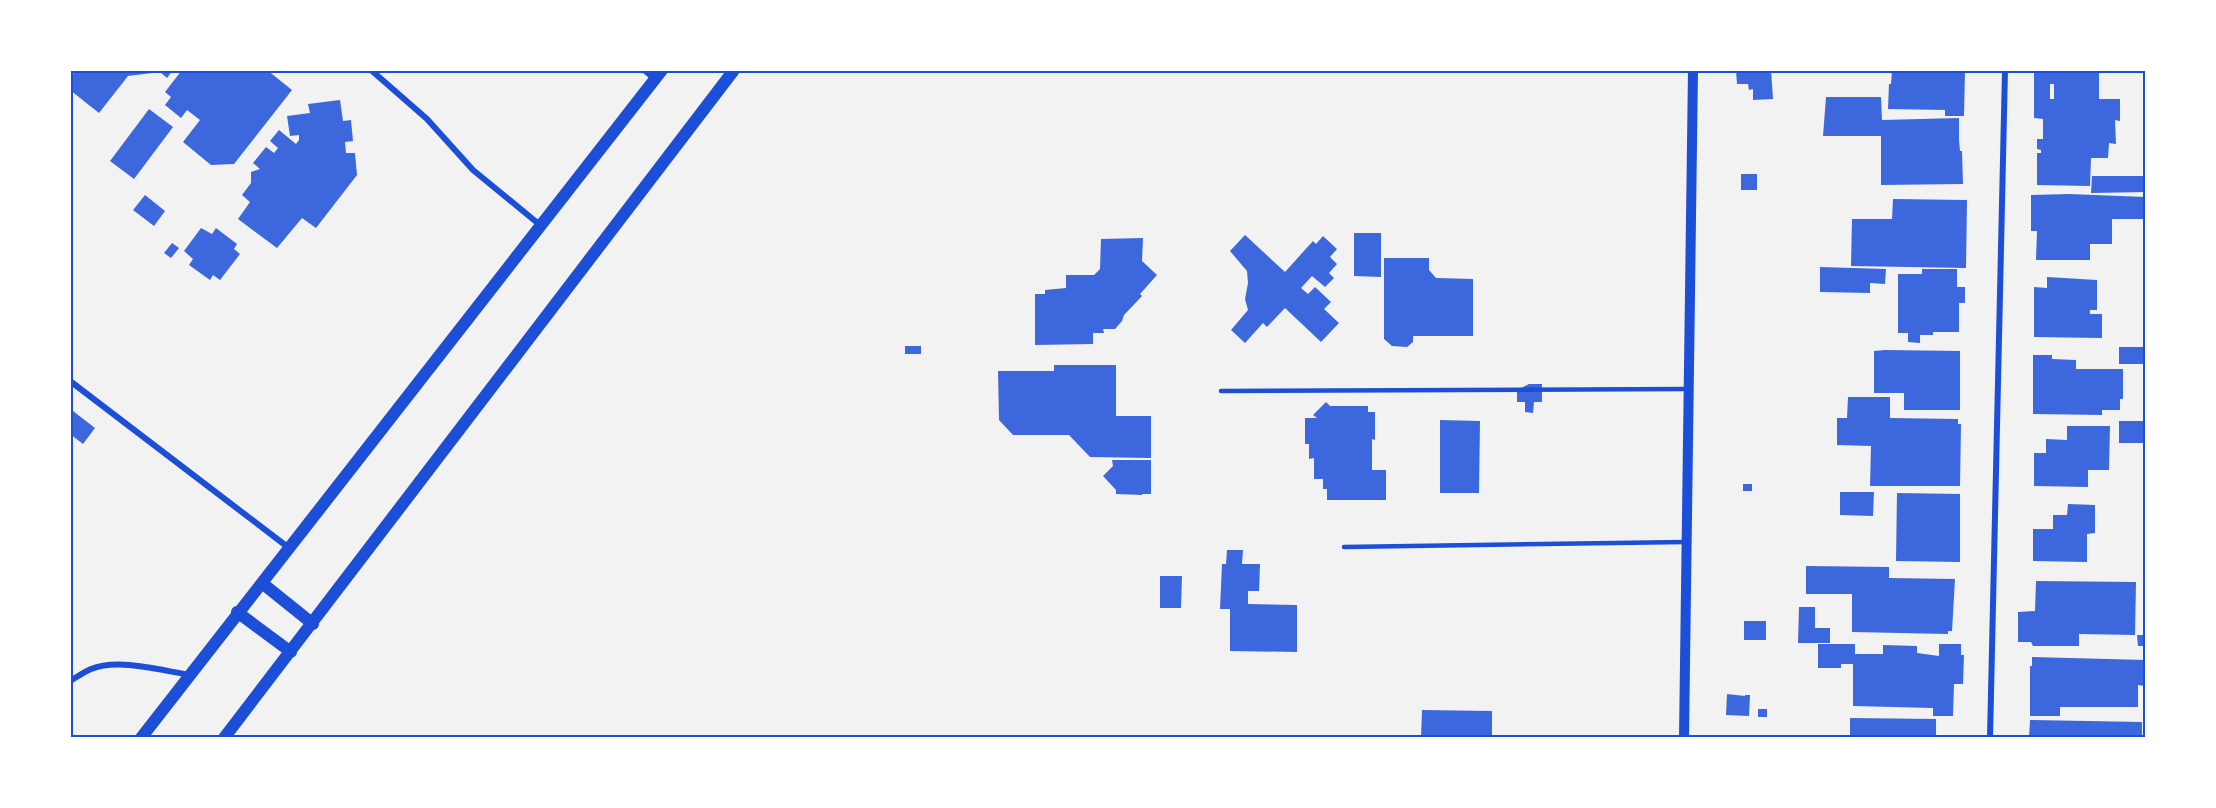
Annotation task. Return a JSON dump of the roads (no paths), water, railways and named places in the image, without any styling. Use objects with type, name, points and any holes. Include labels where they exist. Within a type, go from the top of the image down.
[{"type":"main road","points":[[224,738],[734,70]]},
{"type":"main road","points":[[141,738],[237,612],[659,75]]},
{"type":"main road","points":[[262,583],[313,624]]},
{"type":"main road","points":[[237,612],[291,652]]},
{"type":"street","points":[[371,70],[427,118],[473,170],[540,225]]},
{"type":"street","points":[[644,70],[659,75]]},
{"type":"street","points":[[1684,738],[1693,70]]},
{"type":"street","points":[[1990,738],[2005,70]]},
{"type":"street","points":[[70,381],[289,548]]},
{"type":"street","points":[[70,681],[91,669],[112,665],[138,666],[189,675]]},
{"type":"lane","points":[[1221,391],[1690,389]]},
{"type":"lane","points":[[1344,547],[1688,542]]}]
